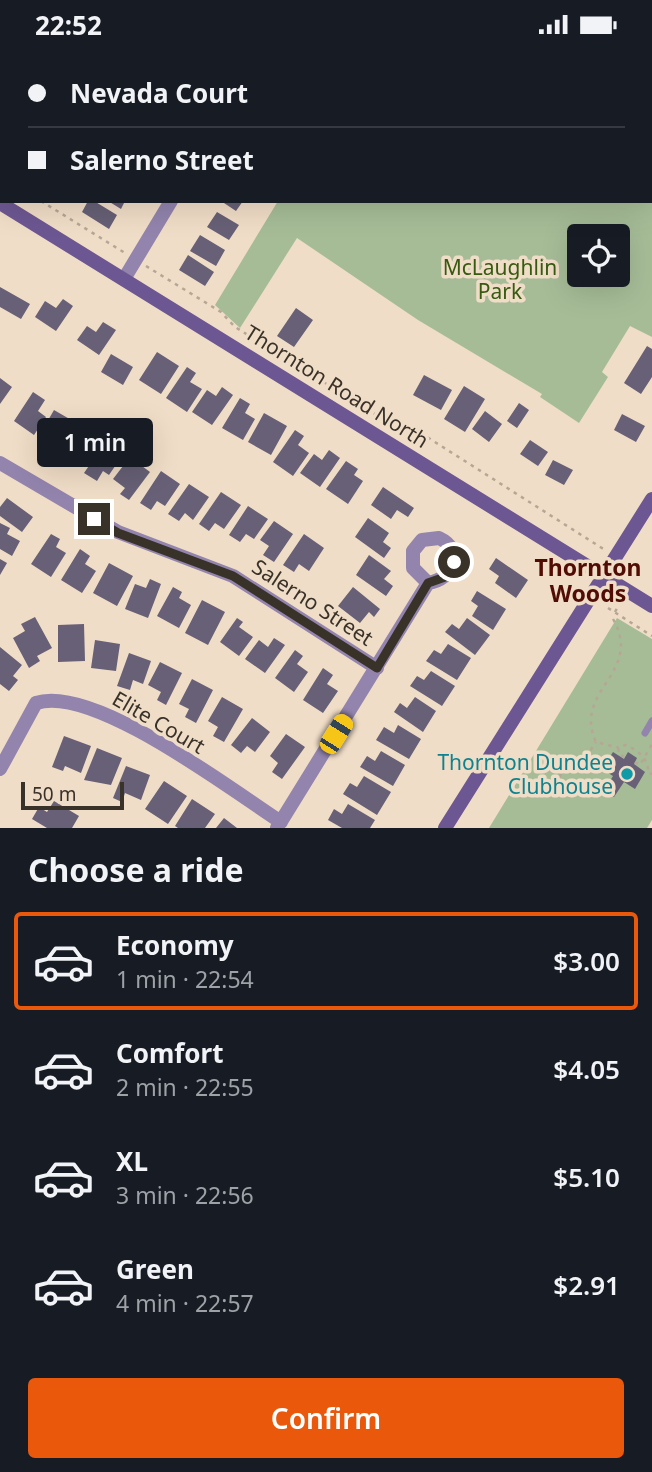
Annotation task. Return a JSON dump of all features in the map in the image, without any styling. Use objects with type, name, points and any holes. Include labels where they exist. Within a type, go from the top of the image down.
[{"type":"main road","name":"Thornton Road North","points":[[0,203],[652,606]]},
{"type":"main road","points":[[445,828],[652,499]]},
{"type":"street","points":[[124,279],[170,203]]},
{"type":"street","name":"Salerno Street","points":[[0,463],[118,533],[233,576],[377,668]]},
{"type":"street","points":[[279,825],[428,583]]},
{"type":"street","name":"Elite Court","points":[[0,769],[36,703],[46,699],[87,706],[118,718],[279,825]]},
{"type":"lane","points":[[645,733],[652,721]]},
{"type":"path","points":[[44,203],[126,254]]},
{"type":"path","points":[[148,268],[221,312],[241,331],[298,363],[386,421],[416,430],[600,547]]},
{"type":"path","points":[[617,557],[638,570],[627,591]]},
{"type":"path","points":[[608,608],[652,636]]},
{"type":"path","points":[[615,613],[618,608]]},
{"type":"path","points":[[596,742],[591,731],[589,712],[622,655],[623,643],[613,619]]},
{"type":"path","points":[[596,742],[619,748],[628,746],[644,758],[648,773],[652,774]]},
{"type":"path","points":[[571,797],[560,789],[560,773],[569,763],[586,757],[596,742]]},
{"type":"path","points":[[635,762],[640,765],[652,744]]},
{"type":"path","points":[[619,748],[618,753],[625,757]]},
{"type":"green space","name":"McLaughlin Park","points":[[277,203],[652,203],[652,337],[630,326],[602,372],[608,377],[579,423],[540,397],[542,394],[418,320],[297,238],[240,328],[215,305]]},
{"type":"green space","points":[[617,618],[652,639],[652,820],[647,828],[489,828]]},
{"type":"building","points":[[87,203],[97,203],[117,215],[109,229],[82,212]]},
{"type":"building","points":[[111,203],[124,203],[121,209]]},
{"type":"building","points":[[224,203],[242,203],[236,211]]},
{"type":"building","points":[[217,212],[239,225],[229,240],[207,227]]},
{"type":"building","points":[[200,235],[225,250],[216,266],[190,251]]},
{"type":"building","points":[[188,255],[214,272],[205,286],[179,270]]},
{"type":"building","points":[[0,287],[30,304],[21,319],[0,307]]},
{"type":"building","points":[[63,299],[73,306],[56,331],[35,317],[45,301],[56,308]]},
{"type":"building","points":[[296,308],[313,320],[294,347],[277,336]]},
{"type":"building","points":[[103,322],[116,330],[99,355],[77,340],[87,326],[96,332]]},
{"type":"building","points":[[647,346],[652,349],[652,377],[641,394],[624,383]]},
{"type":"building","points":[[157,352],[179,366],[161,394],[139,380]]},
{"type":"building","points":[[111,354],[133,367],[123,385],[101,372]]},
{"type":"building","points":[[187,367],[196,373],[190,382],[202,389],[187,412],[166,398]]},
{"type":"building","points":[[424,375],[452,390],[441,410],[413,395]]},
{"type":"building","points":[[0,378],[12,387],[0,404]]},
{"type":"building","points":[[464,386],[485,399],[465,432],[444,419]]},
{"type":"building","points":[[222,387],[233,395],[212,425],[192,412],[207,390],[216,396]]},
{"type":"building","points":[[33,392],[45,400],[38,411],[46,417],[34,435],[14,421]]},
{"type":"building","points":[[240,398],[250,404],[245,413],[255,419],[243,440],[222,428]]},
{"type":"building","points":[[519,403],[529,410],[517,428],[507,421]]},
{"type":"building","points":[[54,410],[73,421],[56,450],[47,444],[53,435],[43,429]]},
{"type":"building","points":[[485,411],[502,424],[489,442],[472,429]]},
{"type":"building","points":[[264,413],[287,426],[271,455],[248,442]]},
{"type":"building","points":[[622,414],[645,426],[636,442],[614,430]]},
{"type":"building","points":[[82,424],[98,435],[79,465],[62,454]]},
{"type":"building","points":[[295,430],[304,436],[298,445],[309,453],[293,476],[273,462]]},
{"type":"building","points":[[530,440],[548,452],[538,466],[520,454]]},
{"type":"building","points":[[104,444],[122,456],[109,475],[103,471],[97,481],[84,473]]},
{"type":"building","points":[[329,450],[340,458],[320,487],[300,473],[314,454],[322,460]]},
{"type":"building","points":[[130,457],[150,472],[129,500],[120,494],[125,488],[113,479]]},
{"type":"building","points":[[553,460],[573,470],[564,485],[545,475]]},
{"type":"building","points":[[346,461],[358,469],[354,475],[363,481],[348,504],[326,489]]},
{"type":"building","points":[[161,471],[180,484],[165,506],[157,501],[151,510],[140,503]]},
{"type":"building","points":[[189,484],[209,497],[193,520],[185,513],[179,521],[168,514]]},
{"type":"building","points":[[383,487],[414,508],[408,517],[397,510],[391,519],[371,505]]},
{"type":"building","points":[[221,492],[241,505],[224,529],[215,523],[209,531],[199,524]]},
{"type":"building","points":[[7,498],[33,517],[22,532],[0,516],[0,507]]},
{"type":"building","points":[[248,506],[268,519],[254,539],[246,534],[240,542],[229,535]]},
{"type":"building","points":[[368,518],[389,533],[383,542],[391,548],[384,558],[355,537]]},
{"type":"building","points":[[274,521],[293,534],[274,562],[263,555],[269,546],[260,540]]},
{"type":"building","points":[[0,523],[10,528],[7,534],[20,541],[12,556],[0,549]]},
{"type":"building","points":[[51,534],[60,539],[56,547],[66,553],[51,577],[31,564]]},
{"type":"building","points":[[304,534],[324,548],[309,571],[299,564],[294,572],[283,565]]},
{"type":"building","points":[[80,549],[90,556],[85,564],[96,571],[82,593],[61,580]]},
{"type":"building","points":[[369,555],[391,571],[384,579],[393,586],[386,596],[356,575]]},
{"type":"building","points":[[496,558],[528,580],[516,598],[495,583],[499,576],[489,569]]},
{"type":"building","points":[[0,559],[7,563],[0,575]]},
{"type":"building","points":[[109,563],[133,576],[117,606],[93,593]]},
{"type":"building","points":[[150,579],[161,584],[148,618],[125,609],[135,584],[146,588]]},
{"type":"building","points":[[173,587],[182,592],[179,598],[191,605],[179,628],[157,616]]},
{"type":"building","points":[[353,587],[380,609],[374,617],[369,612],[360,623],[338,606]]},
{"type":"building","points":[[477,591],[506,609],[493,630],[472,616],[478,606],[471,601]]},
{"type":"building","points":[[202,600],[225,612],[208,645],[185,633]]},
{"type":"building","points":[[35,617],[52,648],[37,656],[40,661],[29,668],[13,638],[25,631],[21,624]]},
{"type":"building","points":[[237,618],[243,622],[239,627],[253,637],[239,656],[220,642]]},
{"type":"building","points":[[467,618],[490,635],[475,655],[445,632],[452,624],[459,629]]},
{"type":"building","points":[[84,624],[85,661],[58,662],[58,625]]},
{"type":"building","points":[[274,638],[285,645],[265,673],[245,659],[259,640],[268,647]]},
{"type":"building","points":[[95,640],[120,644],[116,671],[91,668]]},
{"type":"building","points":[[448,644],[471,658],[457,680],[426,661],[434,650],[441,654]]},
{"type":"building","points":[[0,647],[22,665],[13,676],[18,680],[9,691],[0,684]]},
{"type":"building","points":[[295,650],[303,656],[297,664],[308,672],[294,692],[275,678]]},
{"type":"building","points":[[129,653],[151,661],[143,684],[133,680],[130,690],[117,686]]},
{"type":"building","points":[[160,662],[182,673],[166,705],[157,700],[161,692],[148,685]]},
{"type":"building","points":[[323,668],[333,675],[327,684],[338,691],[323,713],[303,700]]},
{"type":"building","points":[[431,671],[455,686],[442,706],[410,686],[417,676],[424,680]]},
{"type":"building","points":[[192,679],[213,690],[196,723],[185,717],[189,709],[179,704]]},
{"type":"building","points":[[222,697],[243,709],[224,742],[213,736],[218,727],[208,721]]},
{"type":"building","points":[[415,697],[436,711],[423,732],[394,712],[400,703],[407,708]]},
{"type":"building","points":[[252,718],[270,732],[255,752],[247,746],[241,753],[231,745]]},
{"type":"building","points":[[398,725],[421,739],[409,759],[376,740],[384,727],[394,733]]},
{"type":"building","points":[[286,734],[305,747],[282,779],[272,772],[278,763],[270,756]]},
{"type":"building","points":[[64,736],[91,746],[81,773],[65,766],[63,771],[52,767]]},
{"type":"building","points":[[97,748],[122,758],[111,785],[84,780]]},
{"type":"building","points":[[381,751],[405,765],[393,786],[360,767],[367,756],[375,761]]},
{"type":"building","name":"Thornton Dundee Clubhouse","points":[[613,752],[624,759],[628,752],[637,758],[634,764],[645,772],[635,789],[624,782],[614,797],[604,791],[613,776],[602,769]]},
{"type":"building","points":[[126,766],[150,775],[141,800],[125,793],[122,802],[113,798]]},
{"type":"building","points":[[364,776],[391,792],[377,815],[343,794],[350,783],[357,787]]},
{"type":"building","points":[[164,781],[187,796],[168,824],[145,809]]},
{"type":"building","points":[[192,799],[215,814],[205,828],[178,828],[175,826]]},
{"type":"building","points":[[54,801],[79,816],[72,828],[47,828],[32,819],[39,807],[47,812]]},
{"type":"building","points":[[348,804],[375,820],[370,828],[342,828],[328,820],[334,809],[342,814]]},
{"type":"building","points":[[224,818],[237,828],[216,828]]},
{"type":"place","name":"Thornton Dundee Clubhouse","points":[[627,774]]},
{"type":"district","name":"Thornton Woods","points":[[588,580]]},
{"type":"route","points":[[94,519],[118,533],[233,576],[377,668],[428,583],[445,577],[454,562]]}]
